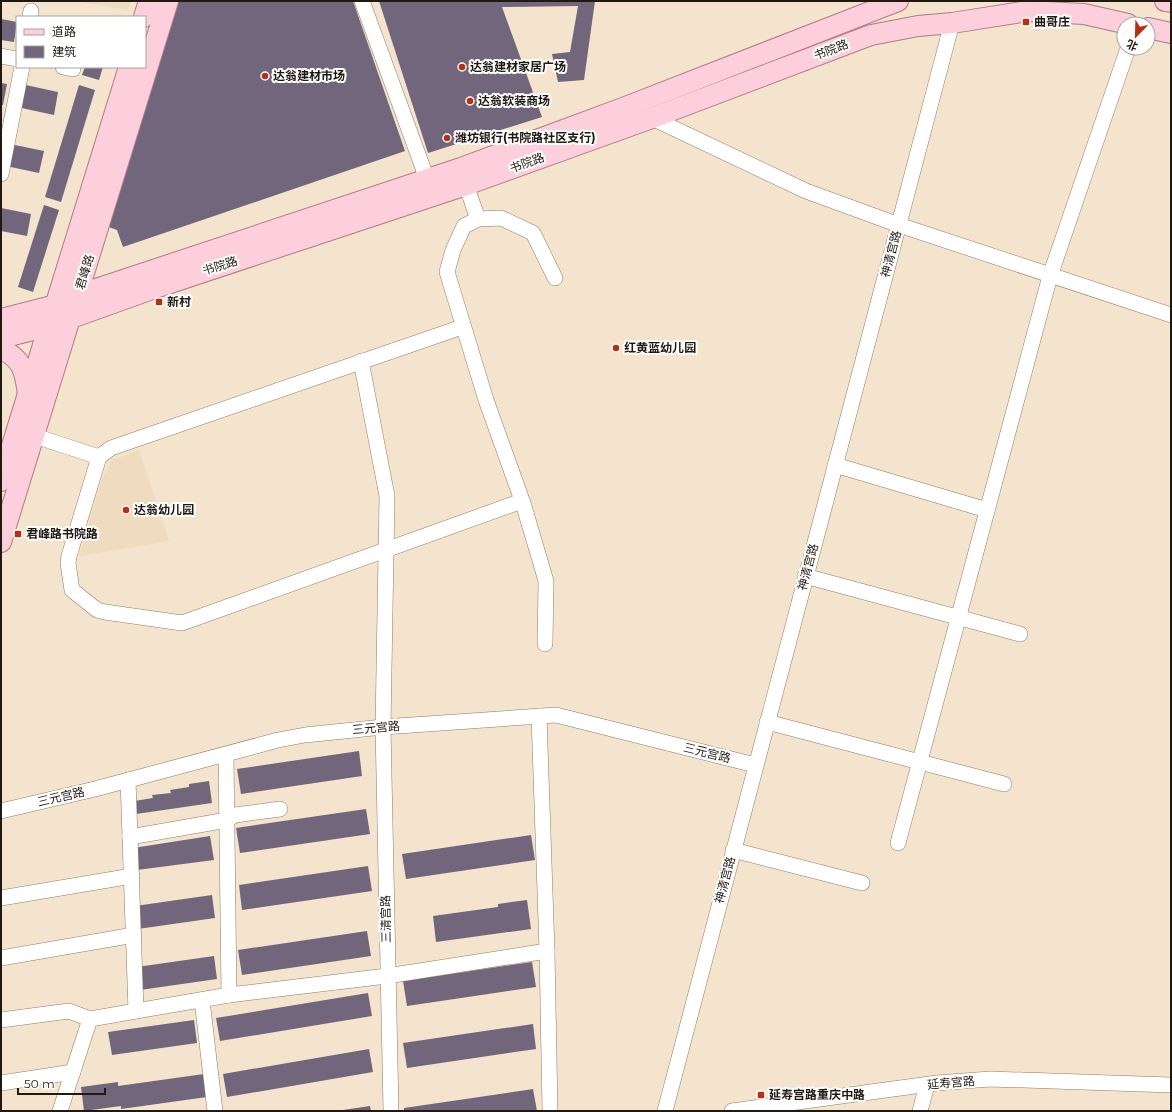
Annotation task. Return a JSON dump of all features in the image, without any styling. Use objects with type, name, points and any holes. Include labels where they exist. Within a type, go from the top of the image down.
[{"type":"main road","points":[[144,16],[149,1]]},
{"type":"main road","name":"君峰路","points":[[1,542],[35,436],[168,1]]},
{"type":"main road","name":"书院路","points":[[1,319],[56,305],[78,295],[427,179],[623,108],[898,1]]},
{"type":"main road","name":"书院路","points":[[1,338],[49,326],[155,288],[466,185],[652,118],[871,35],[918,26],[952,23],[1028,11],[1084,14],[1116,21]]},
{"type":"main road","points":[[1156,30],[1171,33]]},
{"type":"main road","name":"君峰路","points":[[1,480],[128,68]]},
{"type":"main road","points":[[1,349],[13,355],[20,364],[25,375],[28,394]]},
{"type":"street","points":[[362,1],[427,179]]},
{"type":"street","name":"神清宫路","points":[[665,1111],[766,722],[952,23]]},
{"type":"street","points":[[1,56],[16,59]]},
{"type":"street","points":[[898,843],[1050,276],[1125,56]]},
{"type":"street","points":[[1,174],[22,68]]},
{"type":"street","points":[[652,118],[806,191],[899,225],[1171,315]]},
{"type":"street","points":[[466,185],[478,219]]},
{"type":"street","points":[[545,644],[546,581],[522,501],[462,327],[447,272],[453,250],[464,226],[478,219],[501,218],[533,233],[555,278]]},
{"type":"street","points":[[462,327],[111,448],[99,457],[68,563],[72,590],[97,610],[182,623],[522,501]]},
{"type":"street","name":"三清宫路","points":[[361,361],[387,496],[383,727],[391,1111]]},
{"type":"street","points":[[35,436],[99,457]]},
{"type":"street","points":[[835,466],[987,510]]},
{"type":"street","points":[[805,576],[1020,634]]},
{"type":"street","name":"三元宫路","points":[[1,811],[226,755],[278,740],[305,735],[383,727],[538,716],[556,715],[755,765]]},
{"type":"street","points":[[538,716],[547,951],[550,1111]]},
{"type":"street","points":[[766,722],[1004,784]]},
{"type":"street","points":[[226,755],[229,995]]},
{"type":"street","points":[[128,780],[136,1011]]},
{"type":"street","points":[[130,838],[227,820],[235,815],[280,809]]},
{"type":"street","points":[[733,850],[862,883]]},
{"type":"street","points":[[1,898],[132,876]]},
{"type":"street","points":[[1,958],[134,935]]},
{"type":"street","points":[[1,1020],[69,1011],[90,1019],[229,995],[387,976],[547,951]]},
{"type":"street","points":[[202,1000],[215,1111]]},
{"type":"street","points":[[60,1111],[90,1019]]},
{"type":"street","points":[[1,1083],[73,1072]]},
{"type":"street","name":"延寿宫路","points":[[732,1111],[927,1085],[990,1079],[1171,1085]]},
{"type":"street","points":[[920,1111],[927,1085]]},
{"type":"shaded area","points":[[75,1],[131,1],[128,10]]},
{"type":"shaded area","name":"达翁幼儿园","points":[[139,450],[169,541],[79,556],[102,479],[113,460]]},
{"type":"building","name":"达翁建材市场","points":[[175,1],[353,1],[405,151],[123,247],[117,230],[106,226]]},
{"type":"building","name":"达翁建材家居广场","points":[[379,1],[595,1],[584,80],[558,82],[552,54],[570,52],[578,6],[502,7],[542,117],[428,153]]},
{"type":"building","points":[[1,19],[16,22],[14,42],[1,40]]},
{"type":"building","points":[[85,68],[103,68],[99,80],[82,75]]},
{"type":"building","points":[[1,83],[7,84],[3,105],[1,105]]},
{"type":"building","points":[[21,84],[58,92],[54,115],[17,107]]},
{"type":"building","points":[[79,85],[95,90],[61,202],[45,197]]},
{"type":"building","points":[[10,144],[44,151],[39,173],[6,166]]},
{"type":"building","points":[[44,205],[59,210],[33,292],[18,287]]},
{"type":"building","points":[[1,208],[31,214],[27,236],[1,231]]},
{"type":"building","points":[[359,751],[362,776],[241,794],[237,769]]},
{"type":"building","points":[[209,781],[212,803],[136,814],[134,801],[153,798],[152,795],[171,793],[170,790],[189,787],[189,784]]},
{"type":"building","points":[[366,809],[370,834],[240,853],[236,828]]},
{"type":"building","points":[[531,835],[535,860],[406,879],[402,854]]},
{"type":"building","points":[[210,836],[214,860],[137,870],[133,848]]},
{"type":"building","points":[[368,866],[372,891],[242,910],[239,885]]},
{"type":"building","points":[[212,895],[215,918],[138,929],[135,906]]},
{"type":"building","points":[[527,900],[531,929],[436,942],[433,916],[498,907],[498,904]]},
{"type":"building","points":[[367,931],[371,956],[242,975],[238,950]]},
{"type":"building","points":[[214,956],[217,979],[140,990],[137,967]]},
{"type":"building","points":[[532,962],[536,987],[407,1006],[403,981]]},
{"type":"building","points":[[368,993],[372,1016],[220,1041],[216,1018]]},
{"type":"building","points":[[194,1020],[197,1043],[112,1055],[108,1032]]},
{"type":"building","points":[[533,1024],[536,1049],[407,1068],[403,1043]]},
{"type":"building","points":[[369,1049],[373,1072],[227,1097],[223,1074]]},
{"type":"building","points":[[204,1074],[207,1097],[121,1109],[121,1106],[84,1111],[81,1087],[118,1082],[118,1086]]},
{"type":"building","points":[[533,1089],[537,1111],[404,1111],[404,1108]]},
{"type":"building","points":[[370,1106],[371,1111],[343,1111],[343,1110]]},
{"type":"place","name":"曲哥庄","points":[[1026,22]]},
{"type":"place","name":"达翁建材家居广场","points":[[462,67]]},
{"type":"place","name":"达翁建材市场","points":[[265,76]]},
{"type":"place","name":"达翁软装商场","points":[[470,101]]},
{"type":"place","name":"潍坊银行(书院路社区支行)","points":[[447,138]]},
{"type":"place","name":"新村","points":[[159,302]]},
{"type":"place","name":"红黄蓝幼儿园","points":[[616,348]]},
{"type":"place","name":"达翁幼儿园","points":[[126,510]]},
{"type":"place","name":"君峰路书院路","points":[[18,534]]},
{"type":"place","name":"延寿宫路重庆中路","points":[[761,1095]]}]
